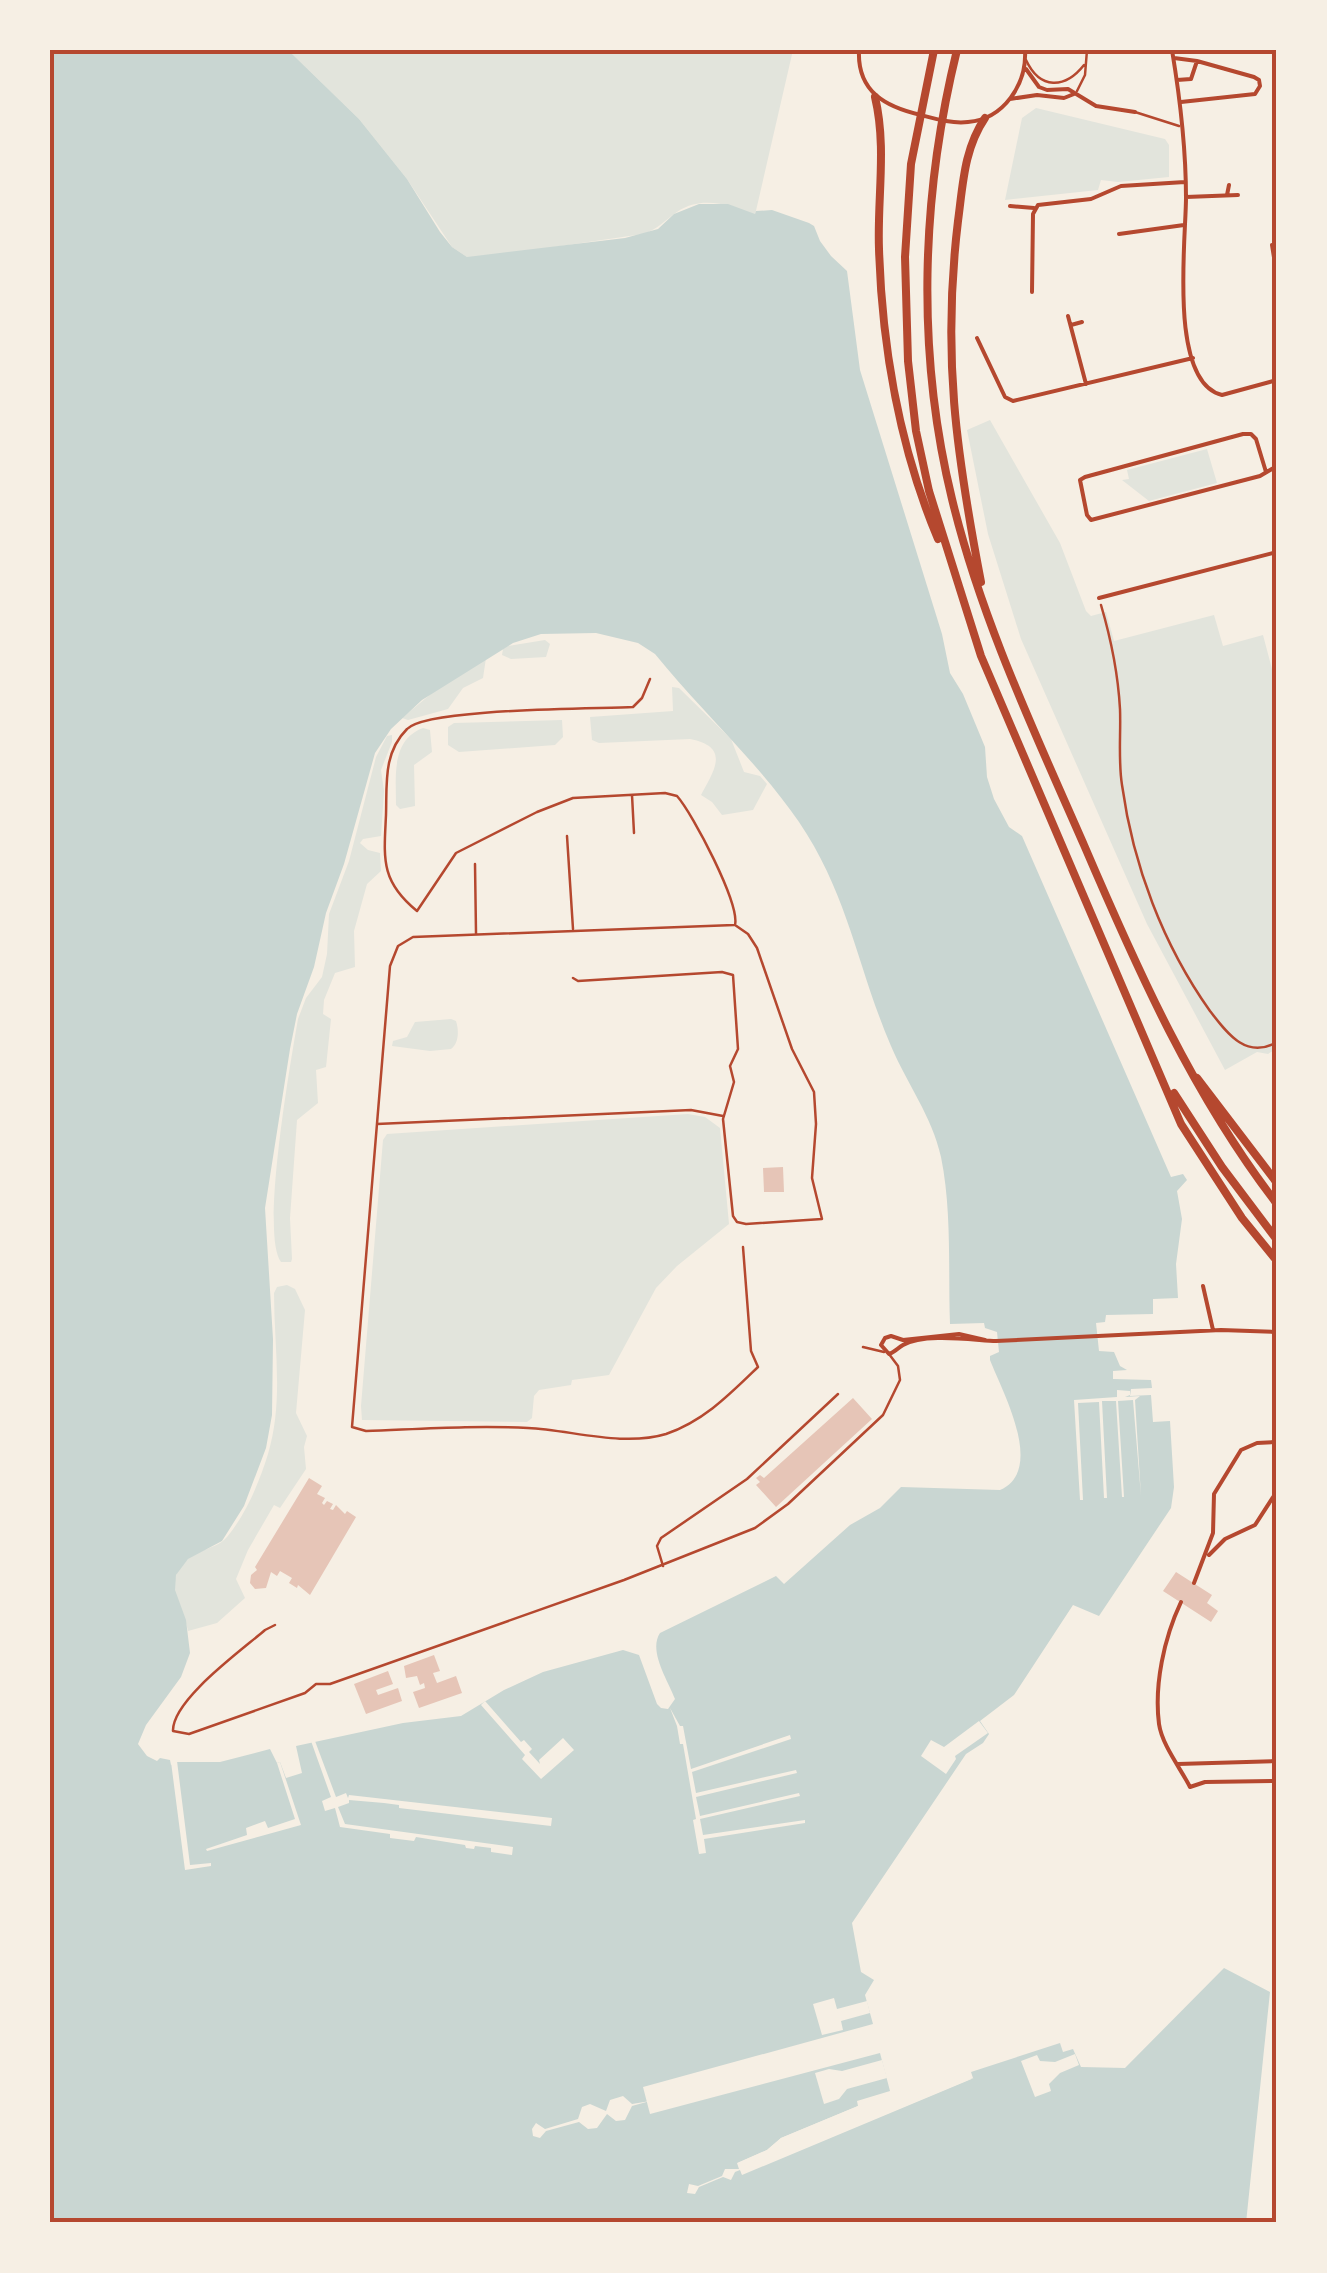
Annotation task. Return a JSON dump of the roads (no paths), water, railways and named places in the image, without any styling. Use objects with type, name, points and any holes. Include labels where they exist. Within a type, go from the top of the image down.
[{"type":"highway","points":[[934,50],[916,134],[906,222],[908,360],[916,430],[952,571]]},
{"type":"highway","points":[[957,50],[940,138],[927,263],[930,354],[940,444],[952,501],[987,611],[1102,887],[1185,1062],[1225,1133],[1277,1204]]},
{"type":"highway","points":[[876,97],[882,128],[878,248],[891,365],[916,480],[996,692],[1094,926],[1192,1142],[1242,1218],[1277,1261]]},
{"type":"highway","points":[[985,118],[967,156],[954,258],[950,350],[959,467],[987,611]]},
{"type":"highway","points":[[1185,1062],[1277,1183]]},
{"type":"highway","points":[[1163,1077],[1222,1167],[1277,1240]]},
{"type":"street","points":[[859,50],[860,70],[876,97],[894,109],[935,118],[970,122],[985,118],[1010,100],[1036,95],[1064,98],[1074,94]]},
{"type":"street","points":[[1010,100],[1026,50]]},
{"type":"street","points":[[1172,50],[1186,197],[1182,284],[1193,358],[1198,373],[1213,392],[1236,393],[1277,380]]},
{"type":"street","points":[[1174,58],[1259,80],[1260,91],[1255,94],[1179,102]]},
{"type":"street","points":[[1176,80],[1191,78],[1197,61]]},
{"type":"street","points":[[1025,62],[1039,87],[1068,89],[1096,106],[1135,112]]},
{"type":"street","points":[[1010,206],[1034,208],[1091,198],[1121,186],[1185,182]]},
{"type":"street","points":[[1228,196],[1229,185]]},
{"type":"street","points":[[1186,197],[1238,195]]},
{"type":"street","points":[[1032,292],[1034,208]]},
{"type":"street","points":[[1119,234],[1185,225]]},
{"type":"street","points":[[1272,246],[1277,276]]},
{"type":"street","points":[[1032,280],[1040,280]]},
{"type":"street","points":[[1068,316],[1086,384]]},
{"type":"street","points":[[1071,325],[1082,322]]},
{"type":"street","points":[[977,338],[1009,401]]},
{"type":"street","points":[[1003,406],[1009,401],[1193,358]]},
{"type":"street","points":[[1266,472],[1256,439],[1243,434],[1085,477],[1079,487],[1091,520],[1260,476],[1277,466]]},
{"type":"street","points":[[1099,598],[1277,552]]},
{"type":"street","points":[[1203,1286],[1213,1331]]},
{"type":"street","points":[[985,1340],[958,1334],[889,1336],[881,1345],[886,1353],[915,1342],[958,1338],[985,1340],[1277,1332]]},
{"type":"street","points":[[896,1338],[898,1349]]},
{"type":"street","points":[[1194,1584],[1206,1559],[1214,1527],[1211,1500],[1238,1453],[1250,1445],[1277,1442]]},
{"type":"street","points":[[1206,1559],[1225,1539],[1255,1524],[1277,1490]]},
{"type":"street","points":[[1181,1602],[1161,1668],[1159,1727],[1190,1787],[1205,1782],[1277,1781]]},
{"type":"street","points":[[1178,1764],[1277,1760]]},
{"type":"lane","points":[[1074,94],[1084,76],[1087,50]]},
{"type":"lane","points":[[1025,62],[1036,77],[1051,84],[1069,80],[1084,65]]},
{"type":"lane","points":[[1135,112],[1180,126]]},
{"type":"lane","points":[[650,678],[642,698],[632,707],[433,718],[408,728],[388,760],[384,862],[394,886],[417,910],[450,859],[464,847],[565,800],[668,793],[679,798],[712,856],[736,914],[735,925]]},
{"type":"lane","points":[[632,795],[634,832]]},
{"type":"lane","points":[[566,836],[573,932]]},
{"type":"lane","points":[[475,864],[476,935]]},
{"type":"lane","points":[[572,978],[578,981],[726,972],[733,975],[738,1049],[730,1066],[734,1082],[723,1116],[734,1220],[746,1224],[822,1220],[812,1175],[814,1092],[790,1044],[757,948],[748,934],[735,925],[405,940],[390,961],[352,1427],[366,1431],[525,1428],[655,1436],[705,1415],[758,1367],[751,1352],[743,1246]]},
{"type":"lane","points":[[375,1124],[692,1110],[723,1116]]},
{"type":"lane","points":[[863,1347],[886,1353],[898,1366]]},
{"type":"lane","points":[[275,1625],[204,1682],[172,1724],[174,1732],[189,1734],[305,1692],[316,1684],[330,1684],[663,1566],[746,1532],[780,1510],[883,1415],[899,1384],[898,1349]]},
{"type":"lane","points":[[663,1566],[657,1546],[661,1538],[747,1479],[838,1394]]}]
